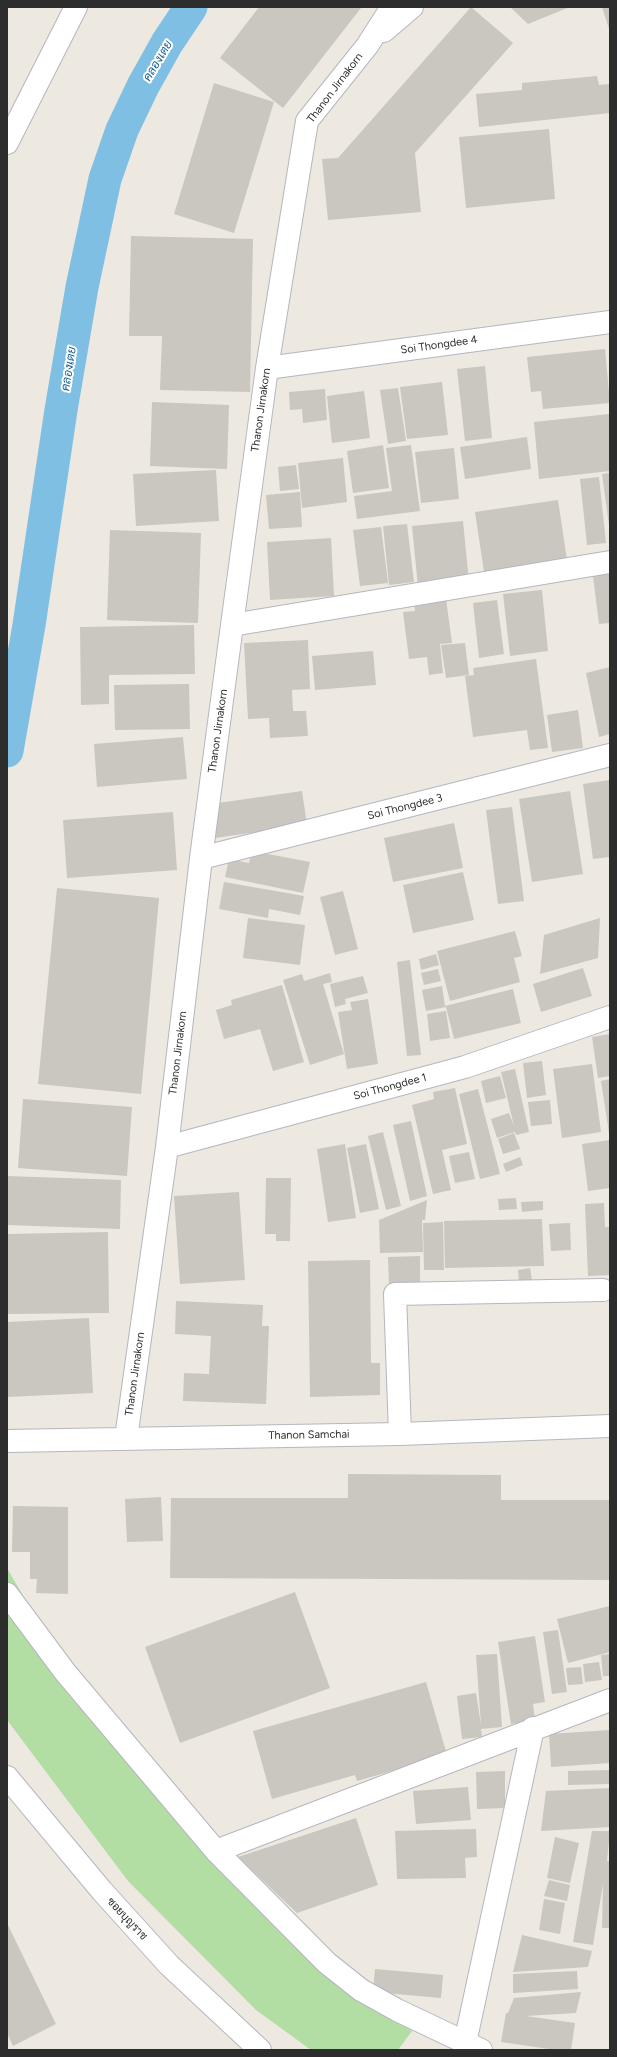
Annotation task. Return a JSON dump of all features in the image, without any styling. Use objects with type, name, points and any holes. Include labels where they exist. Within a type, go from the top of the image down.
[{"type":"street","points":[[7,143],[76,7]]},
{"type":"street","points":[[367,46],[392,7]]},
{"type":"street","points":[[367,46],[412,7]]},
{"type":"street","name":"Thanon Jirnakorn","points":[[126,1438],[167,1147],[201,858],[267,368],[307,121],[367,46]]},
{"type":"street","name":"Soi Thongdee 4","points":[[267,368],[610,322]]},
{"type":"street","points":[[232,625],[610,562]]},
{"type":"street","name":"Soi Thongdee 3","points":[[201,858],[610,755]]},
{"type":"street","name":"Soi Thongdee 1","points":[[167,1147],[465,1067],[610,1016]]},
{"type":"street","points":[[400,1434],[395,1294],[603,1290]]},
{"type":"street","name":"Thanon Samchai","points":[[7,1441],[400,1434],[610,1426]]},
{"type":"street","points":[[7,1594],[70,1678],[216,1851],[343,1977],[361,1990],[397,2010],[473,2046],[533,1728]]},
{"type":"street","points":[[216,1851],[533,1728],[610,1700]]},
{"type":"street","name":"ซอยบุญราช","points":[[7,1777],[102,1891],[154,1948],[260,2050]]},
{"type":"green space","points":[[7,1568],[36,1618],[92,1693],[215,1840],[367,1999],[412,2031],[398,2050],[311,2050],[256,2010],[128,1881],[7,1720]]},
{"type":"building","points":[[259,7],[361,8],[283,108],[220,58]]},
{"type":"building","points":[[471,7],[513,43],[415,153],[421,212],[328,220],[322,159],[338,158]]},
{"type":"building","points":[[510,7],[570,7],[528,24]]},
{"type":"building","points":[[602,7],[610,7],[610,32]]},
{"type":"building","points":[[597,76],[599,85],[610,84],[610,113],[479,127],[476,94],[522,90],[522,83]]},
{"type":"building","points":[[214,83],[274,102],[234,233],[174,214]]},
{"type":"building","points":[[549,129],[555,199],[466,208],[459,137]]},
{"type":"building","points":[[131,236],[253,239],[250,392],[160,390],[162,336],[129,336]]},
{"type":"building","points":[[605,349],[610,403],[543,409],[541,391],[531,392],[527,357]]},
{"type":"building","points":[[485,366],[492,438],[465,441],[457,369]]},
{"type":"building","points":[[442,382],[448,435],[407,439],[400,387]]},
{"type":"building","points":[[398,388],[406,441],[388,444],[380,390]]},
{"type":"building","points":[[325,389],[327,420],[303,423],[302,409],[290,410],[289,392]]},
{"type":"building","points":[[364,391],[370,438],[332,443],[327,396]]},
{"type":"building","points":[[152,402],[229,405],[227,469],[150,466]]},
{"type":"building","points":[[609,414],[610,471],[539,479],[534,422]]},
{"type":"building","points":[[527,437],[531,469],[465,479],[460,447]]},
{"type":"building","points":[[383,445],[389,488],[353,493],[347,451]]},
{"type":"building","points":[[411,445],[420,511],[357,519],[354,496],[392,491],[386,448]]},
{"type":"building","points":[[454,448],[459,499],[421,503],[415,452]]},
{"type":"building","points":[[343,458],[347,502],[302,508],[298,463]]},
{"type":"building","points":[[296,465],[299,489],[280,491],[278,467]]},
{"type":"building","points":[[216,470],[219,521],[136,526],[133,474]]},
{"type":"building","points":[[610,473],[610,525],[609,525],[602,474]]},
{"type":"building","points":[[599,477],[606,543],[587,545],[580,479]]},
{"type":"building","points":[[300,492],[302,527],[269,529],[266,495]]},
{"type":"building","points":[[558,500],[567,560],[484,572],[475,512]]},
{"type":"building","points":[[463,521],[469,582],[418,587],[412,526]]},
{"type":"building","points":[[407,524],[414,582],[389,585],[383,526]]},
{"type":"building","points":[[381,527],[388,583],[360,586],[353,530]]},
{"type":"building","points":[[110,530],[201,533],[198,623],[107,620]]},
{"type":"building","points":[[331,538],[334,596],[270,600],[267,542]]},
{"type":"building","points":[[610,566],[610,623],[599,624],[592,568]]},
{"type":"building","points":[[542,590],[548,651],[510,656],[503,594]]},
{"type":"building","points":[[446,599],[452,643],[440,644],[443,673],[429,675],[427,657],[409,659],[403,612],[415,611],[414,603]]},
{"type":"building","points":[[497,600],[504,654],[479,658],[473,603]]},
{"type":"building","points":[[194,625],[195,674],[109,675],[109,704],[81,705],[80,627]]},
{"type":"building","points":[[308,640],[310,689],[292,690],[293,711],[306,711],[308,736],[270,738],[269,718],[248,719],[244,643]]},
{"type":"building","points":[[465,643],[469,675],[446,678],[441,645]]},
{"type":"building","points":[[373,651],[376,685],[315,690],[312,656]]},
{"type":"building","points":[[536,659],[548,748],[530,750],[527,730],[473,737],[465,676],[474,675],[473,668]]},
{"type":"building","points":[[610,667],[610,734],[599,737],[586,673]]},
{"type":"building","points":[[189,684],[190,729],[115,730],[114,685]]},
{"type":"building","points":[[578,710],[583,748],[552,752],[547,715]]},
{"type":"building","points":[[183,737],[187,779],[97,787],[94,744]]},
{"type":"building","points":[[610,780],[610,857],[593,859],[583,784]]},
{"type":"building","points":[[302,791],[307,825],[215,838],[211,804]]},
{"type":"building","points":[[570,791],[583,874],[532,882],[519,799]]},
{"type":"building","points":[[512,807],[524,901],[498,904],[486,810]]},
{"type":"building","points":[[173,812],[177,870],[67,878],[63,820]]},
{"type":"building","points":[[454,823],[463,868],[393,882],[384,838]]},
{"type":"building","points":[[252,851],[310,862],[303,893],[225,877],[229,859],[249,863]]},
{"type":"building","points":[[463,872],[474,920],[413,933],[403,885]]},
{"type":"building","points":[[224,882],[304,896],[300,915],[269,909],[268,918],[219,909]]},
{"type":"building","points":[[57,888],[159,898],[141,1094],[38,1084]]},
{"type":"building","points":[[343,891],[358,949],[335,955],[320,897]]},
{"type":"building","points":[[248,918],[305,925],[300,965],[243,958]]},
{"type":"building","points":[[600,918],[598,958],[540,974],[544,935]]},
{"type":"building","points":[[515,931],[522,956],[514,958],[520,982],[450,1001],[437,951]]},
{"type":"building","points":[[436,954],[439,965],[421,970],[419,959]]},
{"type":"building","points":[[410,960],[421,1055],[407,1056],[397,962]]},
{"type":"building","points":[[583,968],[592,996],[541,1012],[533,984]]},
{"type":"building","points":[[438,969],[441,981],[424,985],[421,973]]},
{"type":"building","points":[[330,973],[332,982],[323,984],[344,1054],[310,1065],[283,980],[302,974],[304,981]]},
{"type":"building","points":[[363,976],[368,993],[345,999],[346,1004],[335,1007],[330,984]]},
{"type":"building","points":[[282,985],[304,1062],[273,1071],[260,1029],[224,1039],[216,1010],[232,1005],[231,1000]]},
{"type":"building","points":[[442,986],[445,1006],[513,989],[521,1023],[454,1039],[446,1007],[426,1011],[422,990]]},
{"type":"building","points":[[368,999],[378,1064],[347,1069],[338,1012],[352,1010],[350,1002]]},
{"type":"building","points":[[446,1011],[450,1038],[430,1041],[427,1014]]},
{"type":"building","points":[[610,1034],[610,1076],[598,1078],[592,1037]]},
{"type":"building","points":[[542,1061],[546,1095],[527,1098],[523,1063]]},
{"type":"building","points":[[592,1064],[601,1132],[562,1138],[553,1069]]},
{"type":"building","points":[[515,1069],[529,1132],[516,1135],[515,1132],[497,1138],[491,1119],[509,1113],[514,1126],[501,1072]]},
{"type":"building","points":[[500,1076],[506,1098],[486,1103],[481,1081]]},
{"type":"building","points":[[610,1079],[610,1133],[609,1133],[601,1081]]},
{"type":"building","points":[[455,1088],[467,1144],[442,1150],[451,1190],[433,1194],[412,1105],[434,1099],[433,1092]]},
{"type":"building","points":[[478,1089],[500,1174],[480,1179],[459,1094]]},
{"type":"building","points":[[23,1099],[132,1107],[127,1176],[18,1168]]},
{"type":"building","points":[[550,1100],[552,1124],[531,1126],[528,1102]]},
{"type":"building","points":[[411,1121],[427,1196],[410,1201],[393,1125]]},
{"type":"building","points":[[383,1132],[401,1206],[386,1210],[368,1136]]},
{"type":"building","points":[[514,1133],[520,1149],[503,1154],[498,1139]]},
{"type":"building","points":[[610,1140],[610,1188],[588,1191],[582,1144]]},
{"type":"building","points":[[345,1144],[356,1218],[328,1222],[317,1149]]},
{"type":"building","points":[[366,1144],[379,1209],[360,1213],[347,1148]]},
{"type":"building","points":[[469,1152],[475,1179],[455,1183],[449,1156]]},
{"type":"building","points":[[520,1157],[523,1165],[506,1172],[503,1164]]},
{"type":"building","points":[[7,1176],[121,1180],[120,1229],[7,1225]]},
{"type":"building","points":[[266,1178],[291,1178],[290,1241],[276,1241],[276,1234],[265,1234]]},
{"type":"building","points":[[239,1192],[245,1280],[180,1284],[174,1196]]},
{"type":"building","points":[[516,1198],[517,1209],[499,1210],[498,1199]]},
{"type":"building","points":[[427,1200],[425,1220],[422,1220],[423,1252],[380,1253],[379,1220]]},
{"type":"building","points":[[543,1201],[543,1210],[522,1212],[521,1202]]},
{"type":"building","points":[[604,1203],[605,1227],[610,1227],[610,1275],[588,1276],[585,1204]]},
{"type":"building","points":[[542,1219],[544,1266],[445,1268],[444,1221]]},
{"type":"building","points":[[443,1222],[444,1270],[424,1270],[423,1223]]},
{"type":"building","points":[[570,1223],[571,1250],[551,1251],[549,1224]]},
{"type":"building","points":[[108,1232],[109,1313],[7,1314],[7,1234]]},
{"type":"building","points":[[420,1256],[420,1286],[389,1287],[388,1257]]},
{"type":"building","points":[[370,1260],[371,1363],[380,1363],[380,1395],[310,1397],[308,1261]]},
{"type":"building","points":[[530,1268],[532,1280],[519,1281],[518,1270]]},
{"type":"building","points":[[176,1301],[263,1305],[262,1326],[269,1326],[266,1404],[183,1401],[184,1373],[209,1374],[211,1336],[175,1334]]},
{"type":"building","points":[[89,1318],[93,1393],[7,1397],[7,1322]]},
{"type":"building","points":[[348,1474],[501,1475],[501,1500],[610,1500],[610,1580],[170,1578],[171,1498],[348,1498]]},
{"type":"building","points":[[161,1497],[163,1541],[127,1542],[125,1499]]},
{"type":"building","points":[[13,1506],[68,1507],[68,1594],[36,1593],[37,1579],[30,1579],[30,1552],[12,1552]]},
{"type":"building","points":[[295,1592],[330,1688],[180,1743],[145,1647]]},
{"type":"building","points":[[610,1606],[610,1652],[568,1663],[557,1619]]},
{"type":"building","points":[[558,1630],[567,1692],[552,1694],[543,1632]]},
{"type":"building","points":[[535,1636],[545,1702],[533,1704],[535,1720],[511,1724],[498,1642]]},
{"type":"building","points":[[497,1654],[502,1727],[481,1729],[482,1737],[462,1739],[457,1696],[476,1693],[481,1725],[476,1655]]},
{"type":"building","points":[[610,1654],[610,1676],[603,1676],[601,1655]]},
{"type":"building","points":[[599,1662],[602,1680],[585,1682],[583,1664]]},
{"type":"building","points":[[581,1667],[583,1684],[568,1685],[566,1668]]},
{"type":"building","points":[[426,1682],[447,1755],[357,1781],[355,1775],[272,1799],[253,1731]]},
{"type":"building","points":[[610,1730],[610,1763],[551,1767],[549,1734]]},
{"type":"building","points":[[610,1770],[610,1784],[568,1785],[568,1771]]},
{"type":"building","points":[[505,1771],[505,1808],[477,1809],[476,1772]]},
{"type":"building","points":[[468,1787],[471,1820],[416,1824],[413,1791]]},
{"type":"building","points":[[610,1788],[610,1827],[541,1831],[546,1791]]},
{"type":"building","points":[[356,1818],[378,1885],[297,1913],[238,1857]]},
{"type":"building","points":[[476,1829],[477,1857],[465,1858],[466,1878],[397,1879],[395,1831]]},
{"type":"building","points":[[592,1831],[610,1831],[607,1861],[610,1861],[610,1928],[602,1928],[603,1884],[593,1945],[573,1942]]},
{"type":"building","points":[[555,1837],[579,1843],[570,1883],[547,1878]]},
{"type":"building","points":[[549,1880],[570,1885],[567,1901],[544,1896]]},
{"type":"building","points":[[544,1899],[565,1903],[560,1934],[539,1930]]},
{"type":"building","points":[[7,1923],[56,2024],[13,2046],[7,2033]]},
{"type":"building","points":[[522,1935],[592,1951],[588,1967],[513,1972]]},
{"type":"building","points":[[375,1969],[443,1975],[441,1998],[373,1992]]},
{"type":"building","points":[[577,1971],[578,1989],[513,1993],[513,1974]]},
{"type":"building","points":[[581,1992],[576,2013],[526,2016],[575,2023],[571,2050],[556,2050],[501,2042],[506,2013],[508,2013],[514,1998]]},
{"type":"waterway","name":"คลองเตย","points":[[7,751],[29,625],[61,410],[82,287],[105,179],[122,130],[143,86],[167,43],[191,7]]}]
